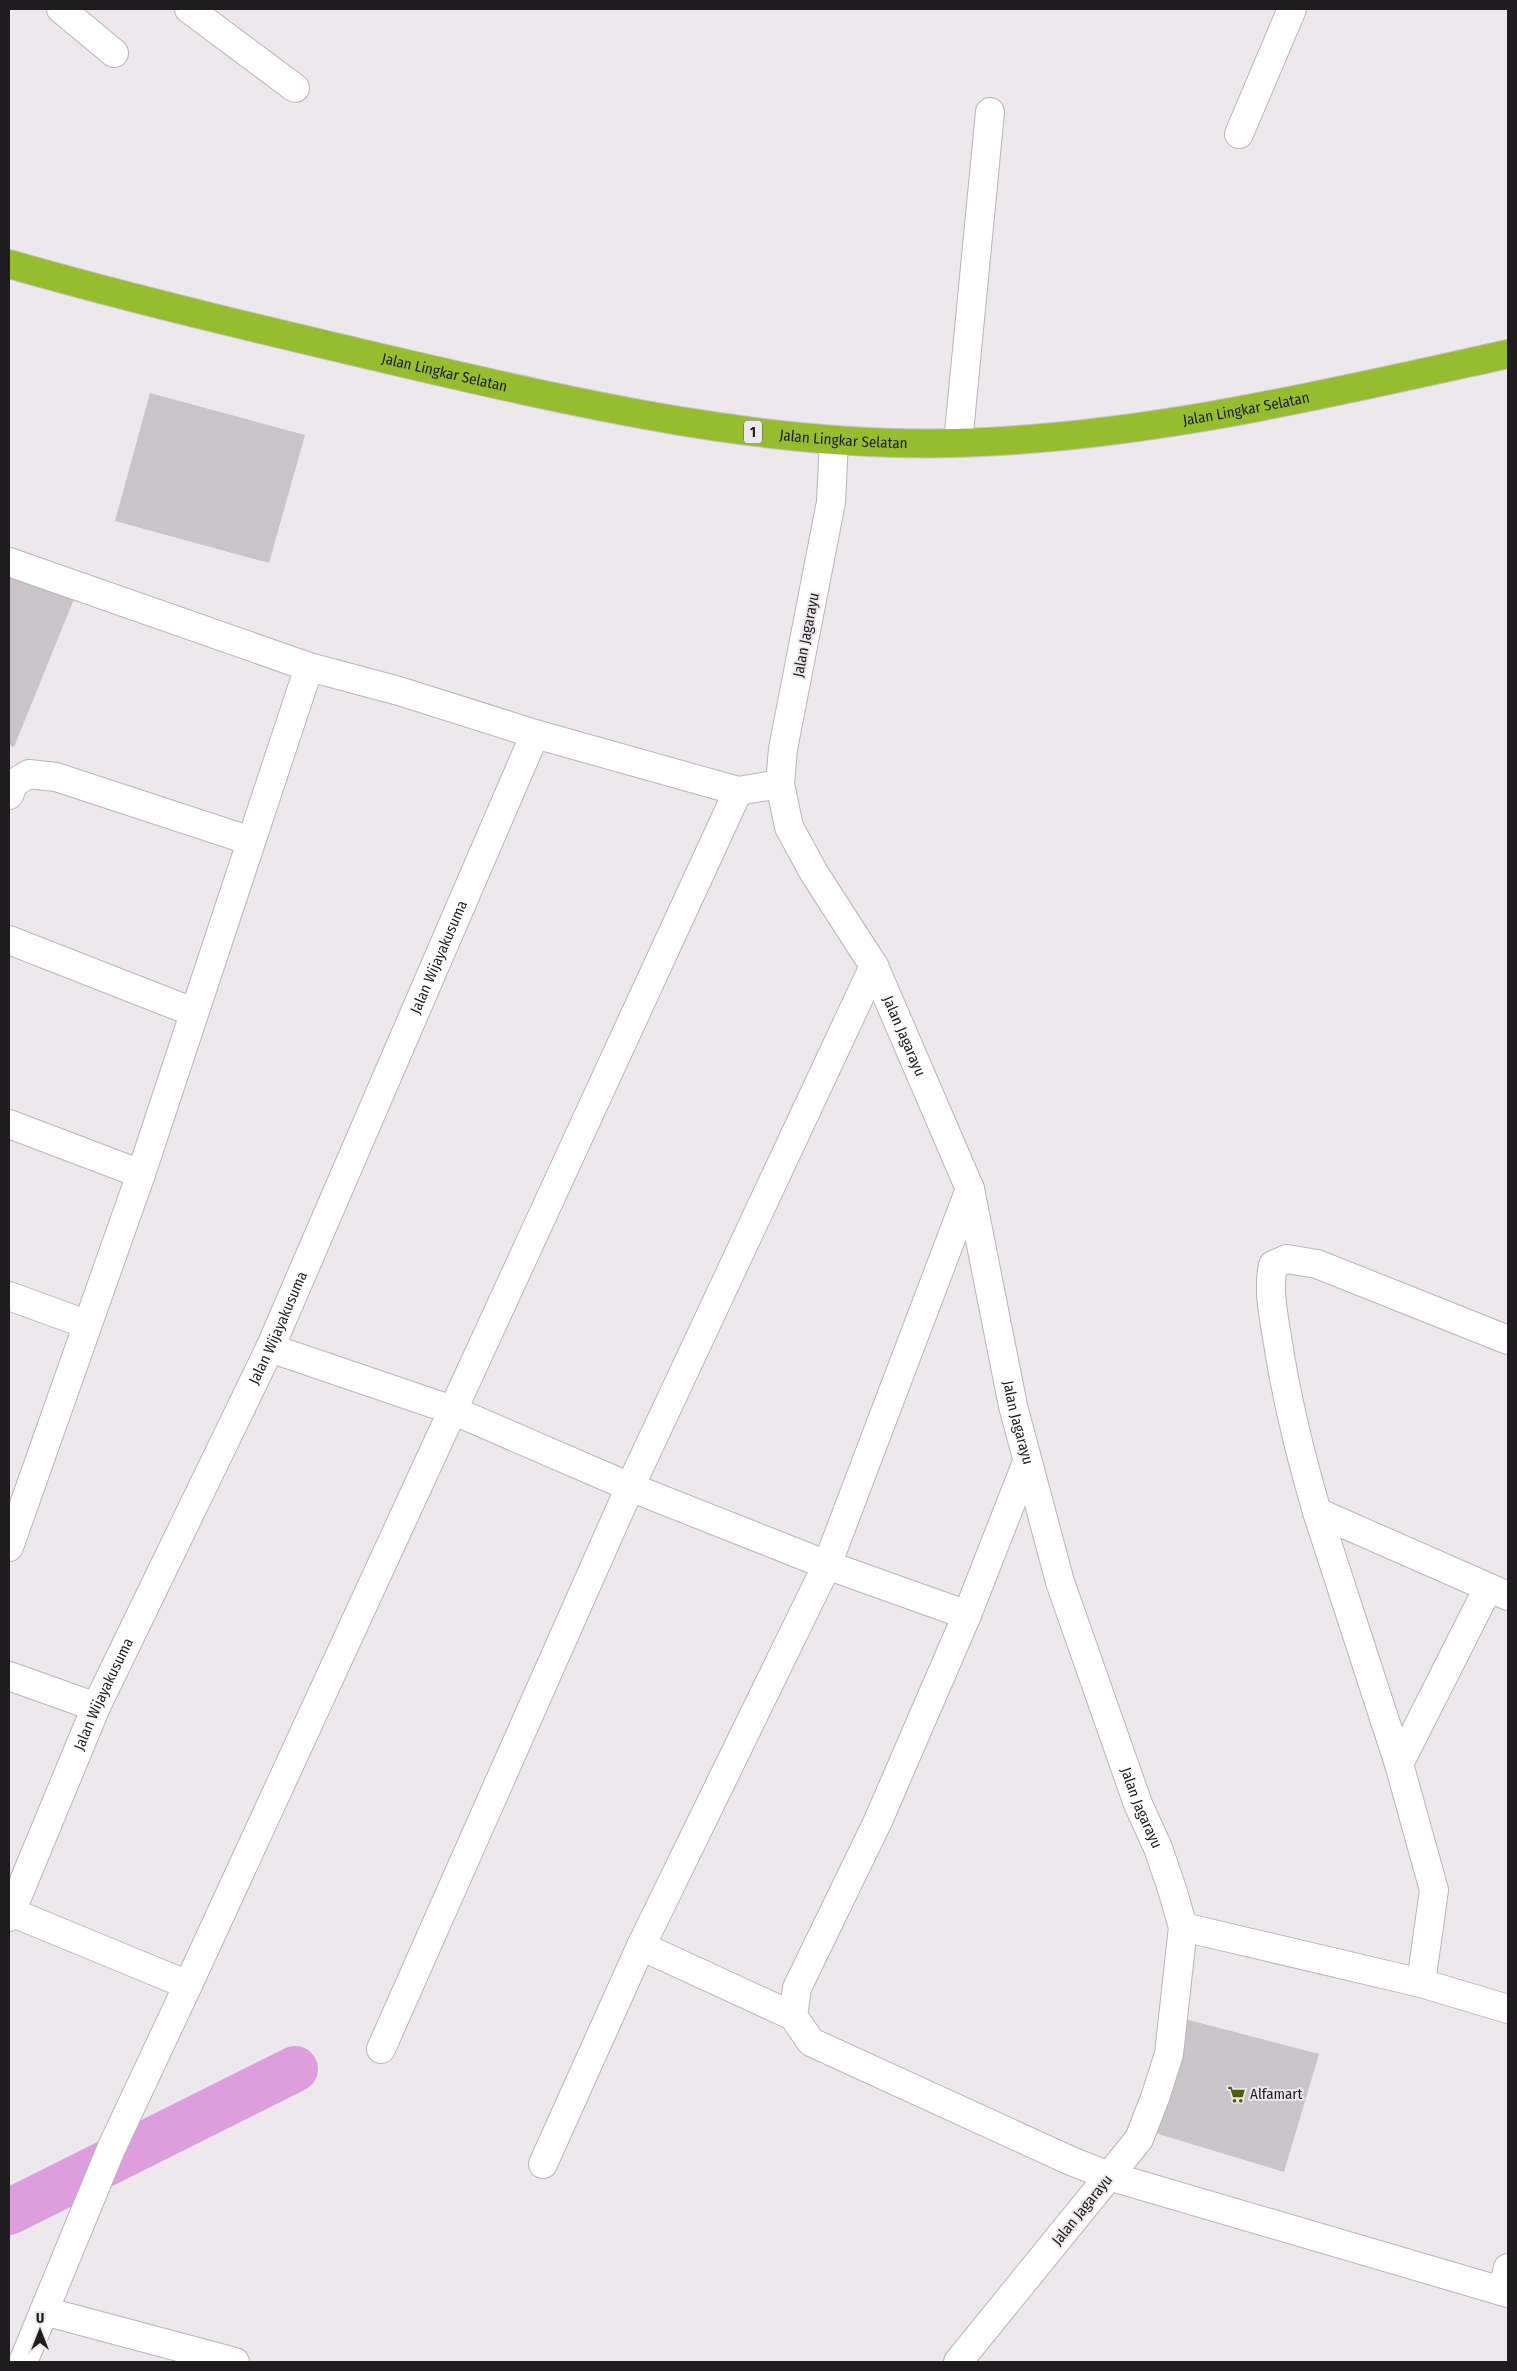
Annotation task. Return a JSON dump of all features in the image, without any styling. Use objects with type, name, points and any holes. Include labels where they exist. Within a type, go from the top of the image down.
[{"type":"highway","name":"Jalan Lingkar Selatan","points":[[9,264],[128,298],[467,378],[592,404],[725,428],[834,441],[958,443],[1153,427],[1331,393],[1508,354]]},
{"type":"street","points":[[61,9],[114,53]]},
{"type":"street","points":[[189,9],[295,88]]},
{"type":"street","points":[[1239,134],[1292,9]]},
{"type":"street","points":[[958,443],[990,112]]},
{"type":"street","name":"Jalan Jagarayu","points":[[834,441],[831,502],[783,749],[780,784],[789,827],[814,873],[874,966],[970,1189],[1012,1406],[1060,1582],[1138,1804],[1158,1848],[1183,1927],[1169,2054],[1139,2139],[958,2362]]},
{"type":"street","points":[[9,562],[309,667],[399,691],[535,734],[738,791],[780,784]]},
{"type":"street","points":[[9,1547],[18,1490],[86,1324],[141,1174],[193,1012],[309,667]]},
{"type":"street","name":"Jalan Wijayakusuma","points":[[10,1915],[96,1707],[270,1348],[535,734]]},
{"type":"street","points":[[9,795],[14,783],[29,774],[56,777],[251,841]]},
{"type":"street","points":[[22,2362],[90,2204],[111,2149],[738,791]]},
{"type":"street","points":[[9,940],[193,1012]]},
{"type":"street","points":[[381,2049],[630,1487],[874,966]]},
{"type":"street","points":[[9,1124],[141,1174]]},
{"type":"street","points":[[543,2164],[641,1946],[827,1565],[970,1189]]},
{"type":"street","points":[[1421,1982],[1434,1890],[1399,1764],[1317,1512],[1297,1442],[1281,1365],[1271,1298],[1270,1278],[1273,1265],[1287,1259],[1317,1264],[1508,1340]]},
{"type":"street","points":[[9,1296],[86,1324]]},
{"type":"street","points":[[270,1348],[452,1410],[630,1487],[827,1565],[967,1615]]},
{"type":"street","points":[[793,2016],[798,1988],[878,1821],[967,1615],[1026,1462]]},
{"type":"street","points":[[1317,1512],[1498,1592],[1399,1764]]},
{"type":"street","points":[[9,1676],[96,1707]]},
{"type":"street","points":[[10,1915],[188,1985]]},
{"type":"street","points":[[1183,1927],[1421,1982],[1508,2009]]},
{"type":"street","points":[[641,1946],[793,2016],[811,2042],[1071,2161],[1109,2176],[1506,2284]]},
{"type":"street","points":[[44,2311],[235,2362]]},
{"type":"building","points":[[150,393],[305,435],[269,563],[115,521]]},
{"type":"building","points":[[9,573],[74,599],[14,747],[9,745]]},
{"type":"building","name":"Alfamart","points":[[1185,2019],[1319,2054],[1284,2172],[1155,2133]]},
{"type":"waterway","points":[[9,2212],[295,2069]]},
{"type":"place","name":"Alfamart","points":[[1236,2094]]}]
